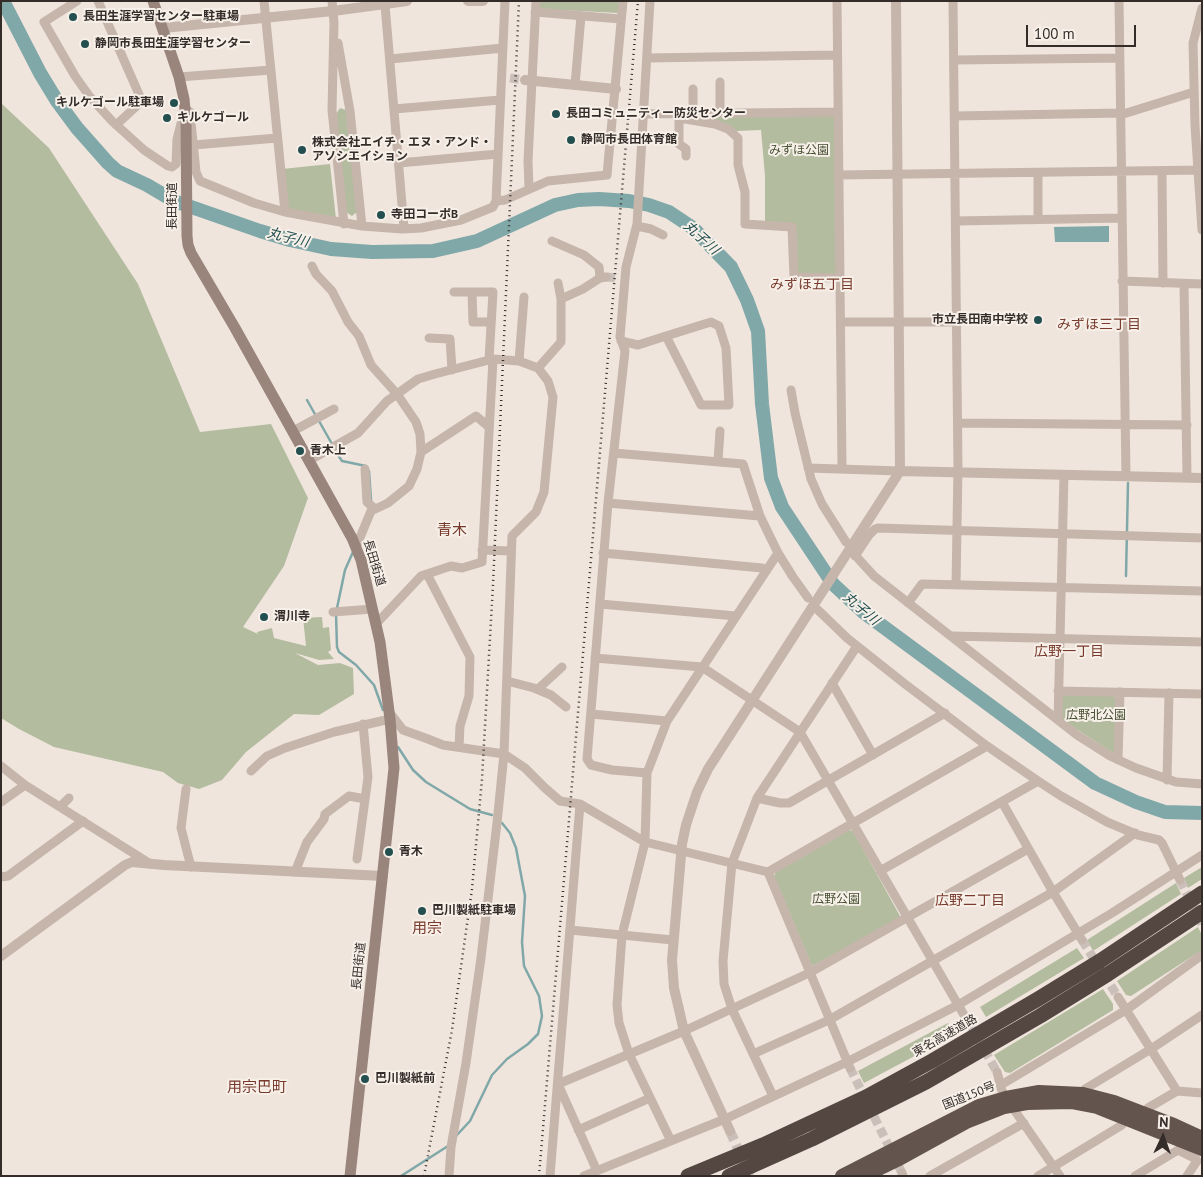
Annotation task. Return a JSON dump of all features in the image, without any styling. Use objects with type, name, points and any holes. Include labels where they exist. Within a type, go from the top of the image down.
[{"type":"highway","name":"東名高速道路","points":[[688,1176],[763,1145],[832,1113],[932,1061],[1100,961],[1202,893]]},
{"type":"highway","points":[[729,1176],[812,1139],[926,1082],[1040,1016],[1202,912]]},
{"type":"highway","name":"国道150号","points":[[842,1176],[964,1113],[1007,1096],[1039,1092],[1083,1094],[1114,1102],[1202,1138]]},
{"type":"highway","name":"国道150号","points":[[864,1176],[966,1122],[1007,1096],[1082,1104],[1115,1113],[1202,1149]]},
{"type":"main road","name":"長田街道","points":[[153,1],[179,77],[185,108],[187,236],[191,253],[310,460],[356,547],[376,624],[390,716],[394,768],[350,1176]]},
{"type":"street","points":[[77,1],[44,22],[90,97],[116,125],[144,150],[172,167],[176,164],[177,139],[185,108],[190,112],[196,172],[200,181],[254,203],[285,212],[344,224],[404,228],[421,228],[446,223],[485,211],[493,207],[496,201],[500,100],[506,78],[503,48],[505,1]]},
{"type":"street","points":[[98,1],[141,99],[140,103],[116,125]]},
{"type":"street","points":[[264,1],[285,212]]},
{"type":"street","points":[[163,28],[265,17],[332,6],[385,5],[407,1]]},
{"type":"street","points":[[468,1],[483,1]]},
{"type":"street","points":[[529,188],[529,80],[536,1]]},
{"type":"street","points":[[496,201],[506,200],[548,181],[607,175],[623,1]]},
{"type":"street","points":[[648,774],[612,770],[591,765],[587,759],[608,503],[625,351],[620,337],[622,279],[637,225],[650,1]]},
{"type":"street","points":[[837,1],[842,468]]},
{"type":"street","points":[[730,1131],[684,1031],[679,1013],[673,976],[673,940],[682,851],[686,825],[697,792],[708,769],[900,470],[896,1]]},
{"type":"street","points":[[953,1],[958,423],[956,585]]},
{"type":"street","points":[[1119,1],[1126,476]]},
{"type":"street","points":[[385,5],[404,228]]},
{"type":"street","points":[[332,6],[350,112],[362,226]]},
{"type":"street","points":[[1202,8],[1195,29],[1193,44],[1198,72],[1194,92],[1202,230]]},
{"type":"street","points":[[535,12],[622,19]]},
{"type":"street","points":[[575,85],[581,16]]},
{"type":"street","points":[[334,23],[332,110],[344,224]]},
{"type":"street","points":[[390,59],[503,48]]},
{"type":"street","points":[[646,58],[837,56]]},
{"type":"street","points":[[954,60],[1119,58]]},
{"type":"street","points":[[179,77],[271,70]]},
{"type":"street","points":[[529,80],[616,89]]},
{"type":"street","points":[[720,82],[720,113]]},
{"type":"street","points":[[693,89],[693,113]]},
{"type":"street","points":[[955,116],[1120,114],[1194,92]]},
{"type":"street","points":[[394,109],[500,100]]},
{"type":"street","points":[[679,116],[693,113],[838,112]]},
{"type":"street","points":[[643,114],[679,116],[728,129],[738,138],[738,165],[746,192],[745,224],[792,227],[794,278],[840,278]]},
{"type":"street","points":[[679,116],[679,144],[686,149],[686,156]]},
{"type":"street","points":[[194,145],[277,138]]},
{"type":"street","points":[[399,163],[498,154]]},
{"type":"street","points":[[838,175],[1200,170]]},
{"type":"street","points":[[1162,171],[1163,283]]},
{"type":"street","points":[[1038,173],[1038,219]]},
{"type":"street","points":[[956,221],[1122,218]]},
{"type":"street","points":[[637,225],[663,235]]},
{"type":"street","points":[[552,241],[584,255],[599,267],[603,278],[562,299]]},
{"type":"street","points":[[312,266],[316,274],[332,291],[348,322],[360,336],[371,365],[397,394],[416,422],[420,434],[420,452],[417,469],[409,486],[388,504],[375,508],[371,512],[356,547]]},
{"type":"street","points":[[1122,281],[1202,284]]},
{"type":"street","points":[[538,368],[561,342],[562,299],[558,283]]},
{"type":"street","points":[[1184,284],[1187,478]]},
{"type":"street","points":[[376,624],[421,576],[451,566],[462,568],[482,562],[493,292],[454,292]]},
{"type":"street","points":[[472,292],[473,322],[491,322]]},
{"type":"street","points":[[519,361],[524,297]]},
{"type":"street","points":[[621,342],[638,345],[666,336],[711,322],[719,326],[726,348],[729,405],[701,405],[666,336]]},
{"type":"street","points":[[841,322],[957,322]]},
{"type":"street","points":[[429,338],[450,339],[452,370]]},
{"type":"street","points":[[310,460],[358,433],[387,401],[418,379],[452,370],[491,360],[519,361],[538,368],[548,381],[553,397],[544,492],[536,512],[512,536],[504,754],[481,958],[466,1063],[451,1147],[449,1176]]},
{"type":"street","points":[[791,390],[808,468],[822,504],[846,542]]},
{"type":"street","points":[[293,431],[334,409]]},
{"type":"street","points":[[420,452],[476,416],[489,427]]},
{"type":"street","points":[[958,423],[1187,425]]},
{"type":"street","points":[[718,461],[720,432]]},
{"type":"street","points":[[614,452],[743,464],[760,516],[792,577],[808,598]]},
{"type":"street","points":[[808,468],[1202,478]]},
{"type":"street","points":[[365,469],[367,502],[375,508]]},
{"type":"street","points":[[1058,720],[1061,534],[1064,475]]},
{"type":"street","points":[[608,503],[760,516]]},
{"type":"street","points":[[1202,538],[878,528],[869,535],[855,555],[874,576],[1077,735],[1118,760],[1167,780],[1186,784],[1202,784]]},
{"type":"street","points":[[482,550],[511,551]]},
{"type":"street","points":[[604,553],[767,570]]},
{"type":"street","points":[[671,1141],[629,1054],[619,1023],[617,1005],[622,935],[645,842],[648,774],[667,721],[778,553]]},
{"type":"street","points":[[428,574],[470,658],[469,696],[460,726],[459,747]]},
{"type":"street","points":[[908,603],[922,584],[1202,591]]},
{"type":"street","points":[[600,604],[736,616]]},
{"type":"street","points":[[337,611],[373,608]]},
{"type":"street","points":[[818,610],[833,626],[857,646],[987,746],[1060,796],[1107,822],[1159,840],[1178,875]]},
{"type":"street","points":[[952,636],[1202,642]]},
{"type":"street","points":[[773,1096],[732,1009],[727,996],[722,971],[732,863],[758,798],[857,646]]},
{"type":"street","points":[[595,658],[702,667],[800,732],[964,1015]]},
{"type":"street","points":[[538,689],[562,666]]},
{"type":"street","points":[[507,681],[538,689],[551,695],[566,707]]},
{"type":"street","points":[[832,683],[873,755]]},
{"type":"street","points":[[1058,691],[1202,694]]},
{"type":"street","points":[[1118,760],[1120,692]]},
{"type":"street","points":[[1167,780],[1169,693]]},
{"type":"street","points":[[758,798],[780,804],[789,803],[945,713]]},
{"type":"street","points":[[591,714],[667,721]]},
{"type":"street","points":[[251,771],[267,756],[284,748],[390,716],[404,730],[443,744],[504,754],[525,768],[560,802],[580,804],[645,842],[768,872],[987,746]]},
{"type":"street","points":[[357,859],[368,767],[363,724]]},
{"type":"street","points":[[1,766],[25,785],[149,863]]},
{"type":"street","points":[[880,871],[1038,781]]},
{"type":"street","points":[[1,802],[25,785]]},
{"type":"street","points":[[186,789],[181,828],[191,867]]},
{"type":"street","points":[[295,872],[307,842],[324,819],[325,814],[349,796],[365,799]]},
{"type":"street","points":[[60,807],[69,798]]},
{"type":"street","points":[[1002,802],[1080,936]]},
{"type":"street","points":[[550,1176],[580,804]]},
{"type":"street","points":[[1,877],[8,876],[83,821]]},
{"type":"street","points":[[754,1054],[829,1020],[1053,892],[1135,833]]},
{"type":"street","points":[[558,1084],[684,1031],[809,973],[1028,849]]},
{"type":"street","points":[[584,1176],[725,1119],[773,1096],[849,1065],[1080,936],[1178,875],[1202,855]]},
{"type":"street","points":[[1,956],[125,865],[132,862],[191,867],[383,876]]},
{"type":"street","points":[[768,872],[849,1065]]},
{"type":"street","points":[[570,930],[673,940]]},
{"type":"street","points":[[1007,1096],[1202,955]]},
{"type":"street","points":[[1118,997],[1177,1091]]},
{"type":"street","points":[[1083,1094],[1085,1089],[1202,1015]]},
{"type":"street","points":[[997,1072],[1007,1096],[1060,1176]]},
{"type":"street","points":[[558,1084],[597,1171]]},
{"type":"street","points":[[1148,1108],[1177,1091],[1202,1093]]},
{"type":"street","points":[[578,1130],[650,1098]]},
{"type":"street","points":[[930,1176],[1024,1123]]},
{"type":"street","points":[[1038,1176],[1122,1125]]},
{"type":"street","points":[[1134,1176],[1178,1150],[1197,1161],[1187,1176]]},
{"type":"green space","points":[[540,1],[620,1],[619,13],[540,9]]},
{"type":"green space","points":[[1,103],[49,148],[138,284],[200,432],[271,424],[308,498],[284,566],[243,627],[258,634],[257,632],[272,628],[274,638],[306,646],[303,618],[322,617],[323,628],[329,627],[331,650],[328,652],[334,659],[319,660],[295,653],[318,665],[340,663],[353,668],[354,694],[319,715],[294,714],[246,752],[222,780],[199,789],[178,783],[163,772],[54,747],[1,718]]},
{"type":"green space","points":[[340,108],[346,110],[357,212],[352,216],[346,212],[336,114]]},
{"type":"green space","name":"みずほ公園","points":[[832,114],[836,117],[837,274],[796,274],[795,224],[765,221],[765,176],[761,130],[736,131],[701,117]]},
{"type":"green space","points":[[330,164],[336,219],[286,209],[282,169]]},
{"type":"green space","name":"広野北公園","points":[[1064,695],[1114,696],[1116,698],[1115,751],[1113,753],[1061,719],[1060,697]]},
{"type":"green space","name":"広野公園","points":[[849,830],[853,831],[900,916],[899,920],[812,966],[774,876],[776,872]]},
{"type":"green space","points":[[1202,867],[1202,879],[1188,888],[1184,878]]},
{"type":"green space","points":[[1176,883],[1181,894],[1093,951],[1087,940]]},
{"type":"green space","points":[[1198,927],[1202,935],[1202,950],[1131,996],[1126,995],[1117,981]]},
{"type":"green space","points":[[1077,948],[1084,958],[986,1017],[980,1007]]},
{"type":"green space","points":[[1103,989],[1113,1004],[1113,1010],[1010,1073],[1005,1072],[994,1055]]},
{"type":"green space","points":[[948,1023],[954,1035],[864,1083],[858,1071]]},
{"type":"water","points":[[1109,226],[1109,242],[1055,242],[1054,227]]},
{"type":"waterway","name":"丸子川","points":[[3,1],[40,73],[57,101],[77,128],[108,163],[117,171],[147,185],[174,201],[260,231],[331,249],[372,252],[433,251],[477,241],[555,205],[578,200],[599,199],[629,201],[649,205],[669,212],[693,228],[731,267],[747,300],[758,331],[762,404],[771,478],[782,507],[833,584],[862,611],[1095,783],[1136,802],[1165,812],[1202,813]]},
{"type":"waterway","points":[[307,400],[316,416]]},
{"type":"waterway","points":[[319,421],[332,444]]},
{"type":"waterway","points":[[336,452],[342,461],[366,466]]},
{"type":"waterway","points":[[369,471],[371,500]]},
{"type":"waterway","points":[[1126,576],[1128,483]]},
{"type":"waterway","points":[[337,608],[345,570],[353,552]]},
{"type":"waterway","points":[[336,614],[337,647],[339,652],[356,665],[374,685],[383,710]]},
{"type":"waterway","points":[[398,747],[413,770],[426,782],[470,809],[492,815]]},
{"type":"waterway","points":[[456,1136],[470,1121],[492,1075],[507,1059],[528,1044],[538,1034],[542,1016],[539,996],[524,966],[522,942],[525,896],[516,848],[510,833],[502,823]]},
{"type":"waterway","points":[[401,1176],[448,1146]]},
{"type":"tunnel","points":[[510,78],[525,80]]},
{"type":"tunnel","points":[[606,277],[619,278]]},
{"type":"tunnel","points":[[1180,880],[1202,924]]},
{"type":"tunnel","points":[[1082,940],[1118,997]]},
{"type":"tunnel","points":[[964,1015],[997,1072]]},
{"type":"tunnel","points":[[850,1068],[902,1173]]},
{"type":"tunnel","points":[[730,1131],[750,1176]]},
{"type":"railway","points":[[424,1176],[452,1030],[472,889],[482,779],[493,585],[519,1]]},
{"type":"railway","points":[[539,1176],[638,1]]},
{"type":"place","name":"長田生涯学習センター駐車場","points":[[73,17]]},
{"type":"place","name":"静岡市長田生涯学習センター","points":[[85,44]]},
{"type":"place","name":"キルケゴール駐車場","points":[[174,103]]},
{"type":"place","name":"長田コミュニティー防災センター","points":[[556,114]]},
{"type":"place","name":"キルケゴール","points":[[167,118]]},
{"type":"place","name":"静岡市長田体育館","points":[[571,140]]},
{"type":"place","name":"株式会社エイチ・エヌ・アンド・ アソシエイション","points":[[302,150]]},
{"type":"place","name":"寺田コーポB","points":[[381,215]]},
{"type":"place","name":"市立長田南中学校","points":[[1038,320]]},
{"type":"place","name":"青木上","points":[[300,451]]},
{"type":"place","name":"渭川寺","points":[[264,617]]},
{"type":"place","name":"青木","points":[[389,852]]},
{"type":"place","name":"巴川製紙駐車場","points":[[422,911]]},
{"type":"place","name":"巴川製紙前","points":[[365,1079]]},
{"type":"district","name":"みずほ五丁目","points":[[812,285]]},
{"type":"district","name":"みずほ三丁目","points":[[1099,325]]},
{"type":"district","name":"青木","points":[[452,531]]},
{"type":"district","name":"広野一丁目","points":[[1069,652]]},
{"type":"district","name":"広野二丁目","points":[[970,901]]},
{"type":"district","name":"用宗","points":[[427,929]]},
{"type":"district","name":"用宗巴町","points":[[257,1088]]}]
